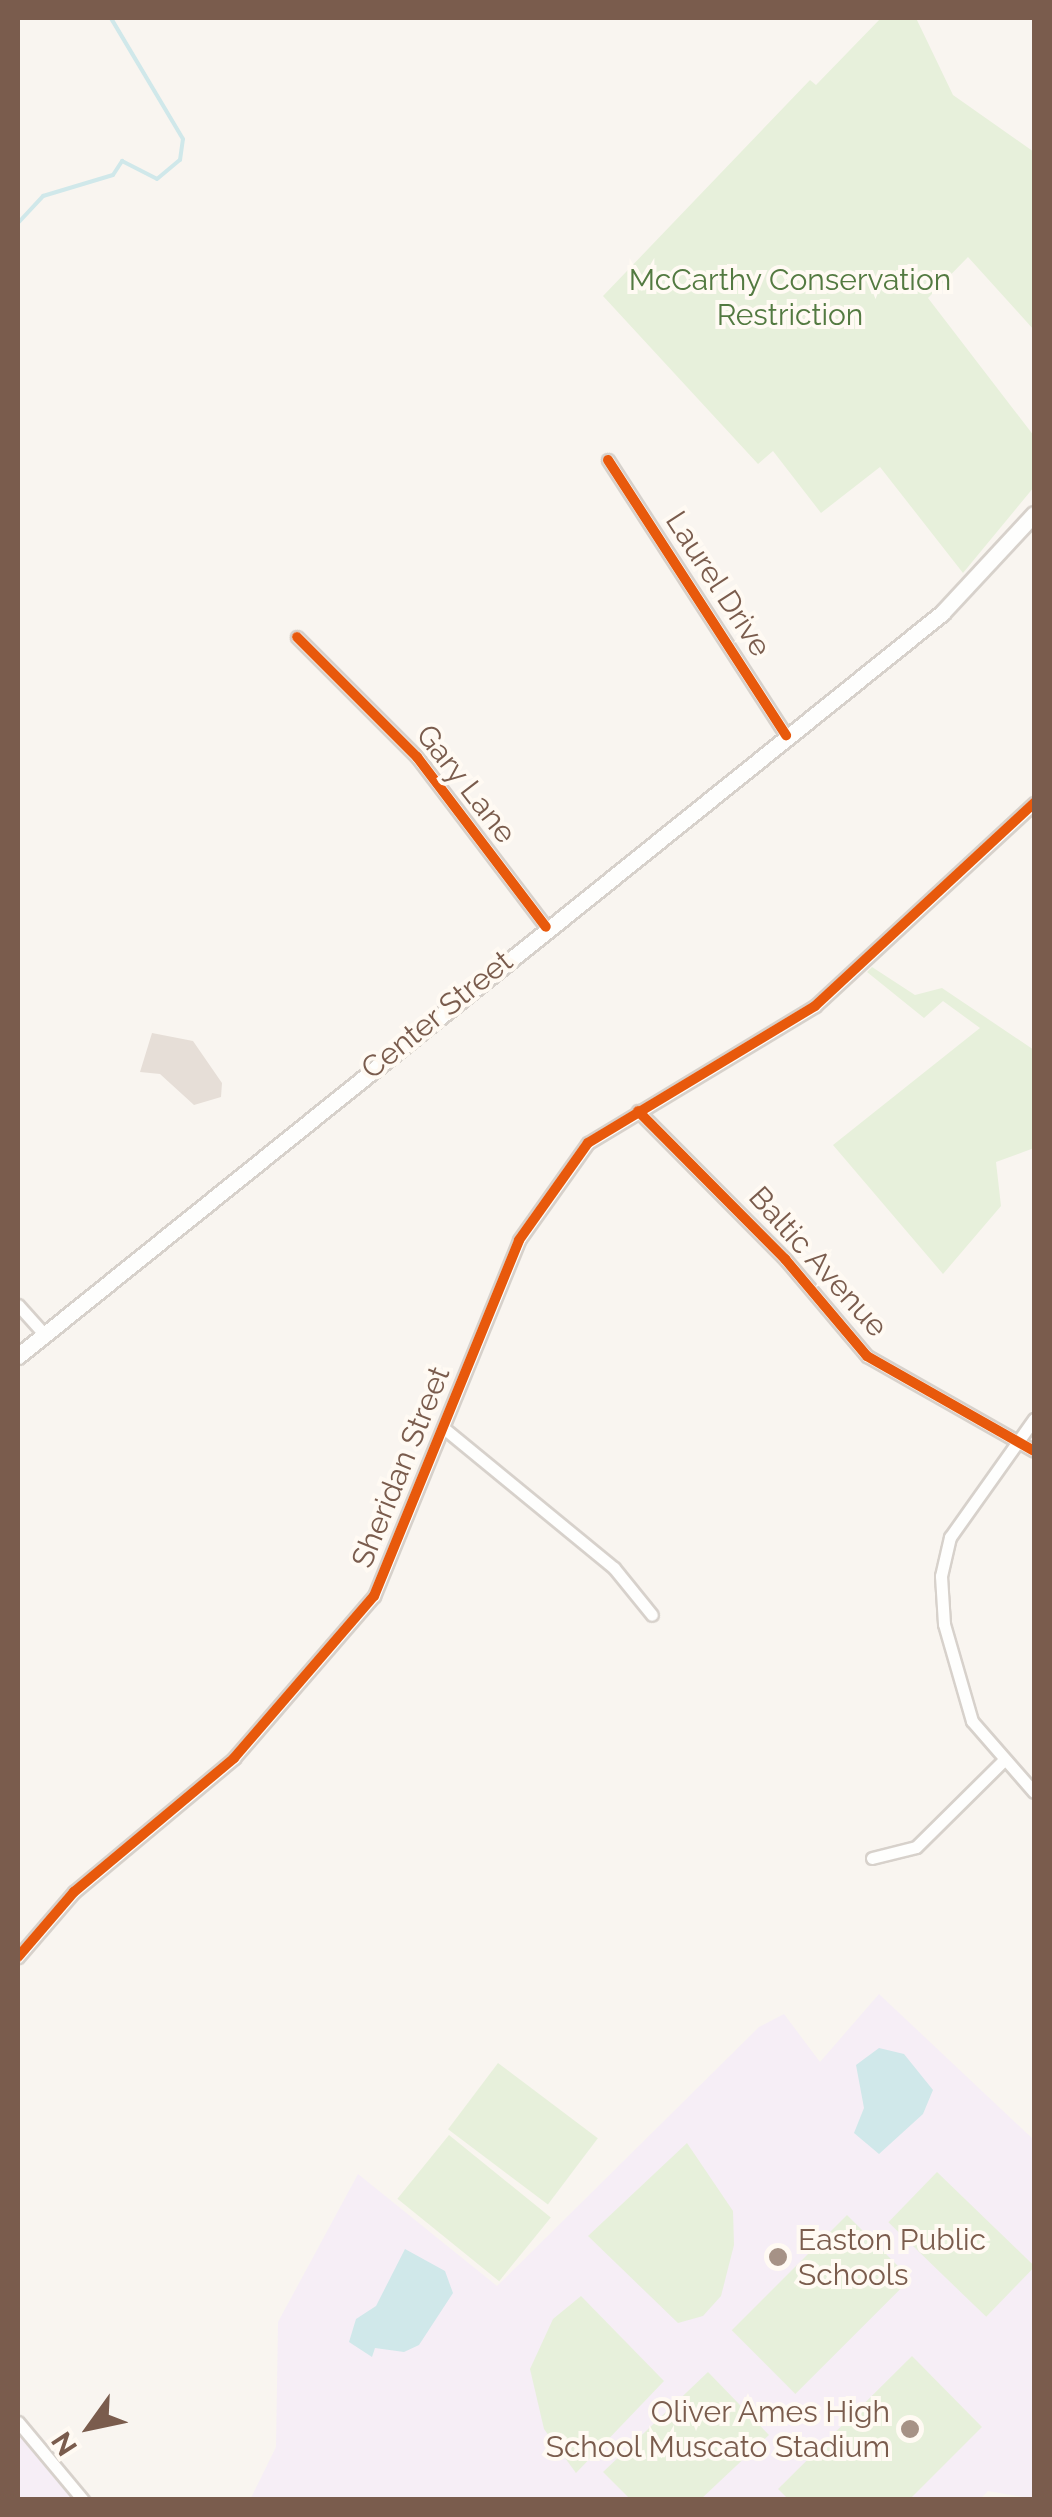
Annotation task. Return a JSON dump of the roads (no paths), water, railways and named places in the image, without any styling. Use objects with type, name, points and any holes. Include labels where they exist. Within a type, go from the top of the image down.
[{"type":"main road","name":"Center Street","points":[[18,1356],[961,596],[1034,514]]},
{"type":"street","name":"Laurel Drive","points":[[608,460],[786,735]]},
{"type":"street","name":"Gary Lane","points":[[296,636],[417,756],[546,928]]},
{"type":"street","name":"Sheridan Street","points":[[18,1957],[74,1892],[234,1758],[374,1596],[446,1430],[519,1240],[588,1144],[638,1110],[815,1006],[1034,803]]},
{"type":"street","name":"Baltic Avenue","points":[[638,1110],[763,1236],[867,1356],[1034,1450]]},
{"type":"street","points":[[18,1305],[44,1334]]},
{"type":"street","points":[[1034,1419],[950,1536],[940,1576],[955,1676],[972,1722],[1034,1792]]},
{"type":"street","points":[[446,1430],[614,1568],[652,1615]]},
{"type":"street","points":[[872,1858],[916,1847],[1004,1760]]},
{"type":"street","points":[[18,2422],[83,2500]]},
{"type":"water","points":[[879,2048],[904,2054],[933,2090],[923,2114],[879,2154],[854,2133],[864,2108],[856,2065]]},
{"type":"water","points":[[405,2249],[445,2271],[453,2293],[419,2345],[404,2352],[375,2348],[372,2357],[349,2342],[356,2319],[376,2306]]},
{"type":"waterway","points":[[18,223],[43,196],[113,175],[122,161],[157,179],[180,160],[183,139],[111,18]]},
{"type":"place","name":"Easton Public Schools","points":[[778,2257]]},
{"type":"place","name":"Oliver Ames High School Muscato Stadium","points":[[910,2429]]},
{"type":"park label","name":"McCarthy Conservation Restriction","points":[[790,297]]}]
